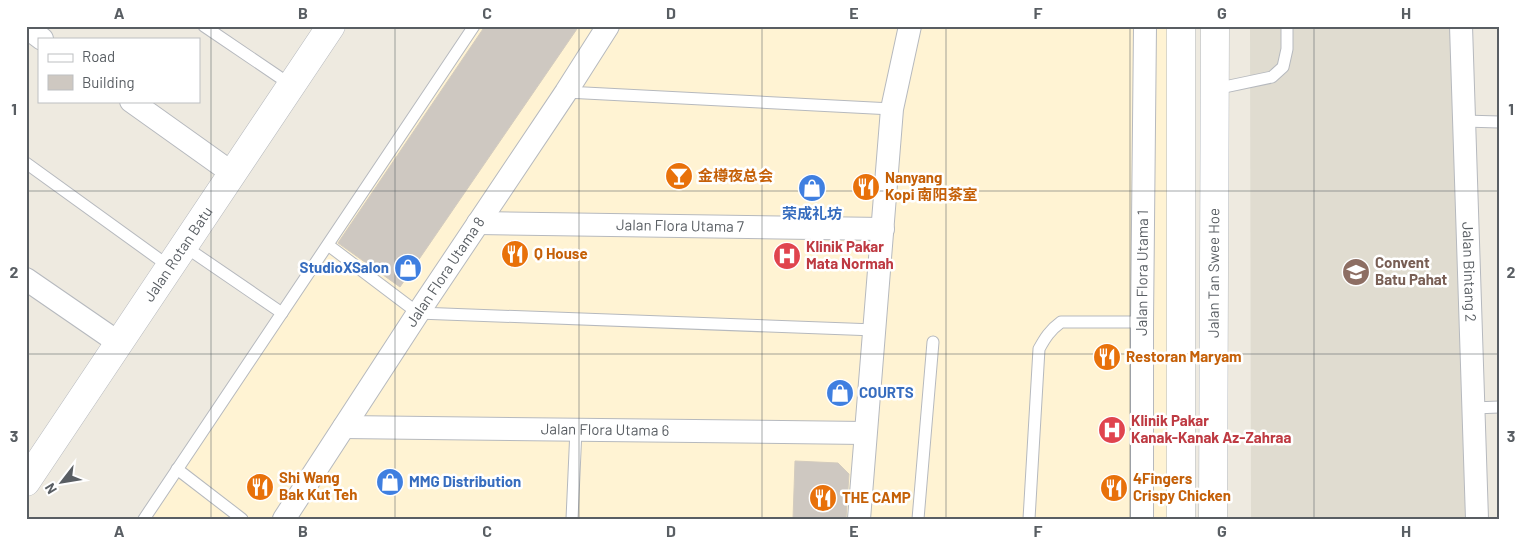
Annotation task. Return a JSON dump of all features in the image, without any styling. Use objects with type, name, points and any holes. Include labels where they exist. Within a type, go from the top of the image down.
[{"type":"main road","name":"Jalan Rotan Batu","points":[[26,482],[331,26]]},
{"type":"main road","points":[[1181,26],[1181,519]]},
{"type":"main road","name":"Jalan Tan Swee Hoe","points":[[1213,519],[1215,26]]},
{"type":"street","name":"Jalan Flora Utama 8","points":[[284,519],[608,26]]},
{"type":"street","points":[[860,519],[865,433],[892,110],[910,26]]},
{"type":"street","name":"Jalan Flora Utama 1","points":[[1142,519],[1145,26]]},
{"type":"street","name":"Jalan Bintang 2","points":[[1461,26],[1478,519]]},
{"type":"street","points":[[26,27],[41,38]]},
{"type":"street","points":[[132,102],[232,173]]},
{"type":"street","name":"Jalan Flora Utama 7","points":[[478,222],[883,229]]},
{"type":"street","points":[[26,279],[119,343]]},
{"type":"street","name":"Jalan Flora Utama 6","points":[[344,427],[865,433]]},
{"type":"lane","points":[[204,26],[292,85]]},
{"type":"lane","points":[[144,519],[474,26]]},
{"type":"lane","points":[[1215,89],[1272,77],[1283,67],[1287,49],[1287,26]]},
{"type":"lane","points":[[566,92],[892,110]]},
{"type":"lane","points":[[1464,121],[1499,122]]},
{"type":"lane","points":[[26,163],[177,256],[282,313]]},
{"type":"lane","points":[[328,245],[418,313],[874,330]]},
{"type":"lane","points":[[1029,519],[1039,349],[1051,329],[1061,322],[1142,322]]},
{"type":"lane","points":[[918,519],[933,342]]},
{"type":"lane","points":[[1474,408],[1499,407]]},
{"type":"lane","points":[[572,519],[576,429]]},
{"type":"lane","points":[[177,469],[242,519]]},
{"type":"shaded area","points":[[477,26],[1177,26],[1176,519],[151,519]]},
{"type":"shaded area","name":"Convent Batu Pahat","points":[[1250,26],[1452,26],[1474,519],[1251,519]]},
{"type":"building","points":[[485,26],[579,26],[400,287],[338,243]]},
{"type":"building","name":"THE CAMP","points":[[795,461],[838,463],[849,474],[846,519],[793,519]]},
{"type":"place","name":"金樽夜总会","points":[[679,176]]},
{"type":"place","name":"Nanyang Kopi 南阳茶室","points":[[866,187]]},
{"type":"place","name":"荣成礼坊","points":[[812,188]]},
{"type":"place","name":"Q House","points":[[515,254]]},
{"type":"place","name":"Klinik Pakar Mata Normah","points":[[787,256]]},
{"type":"place","name":"StudioXSalon","points":[[408,268]]},
{"type":"place","name":"Convent Batu Pahat","points":[[1356,272]]},
{"type":"place","name":"Restoran Maryam","points":[[1107,357]]},
{"type":"place","name":"COURTS","points":[[840,393]]},
{"type":"place","name":"Klinik Pakar Kanak-Kanak Az-Zahraa","points":[[1112,430]]},
{"type":"place","name":"MMG Distribution","points":[[390,482]]},
{"type":"place","name":"Shi Wang Bak Kut Teh","points":[[260,487]]},
{"type":"place","name":"4Fingers Crispy Chicken","points":[[1114,488]]},
{"type":"place","name":"THE CAMP","points":[[823,498]]}]
